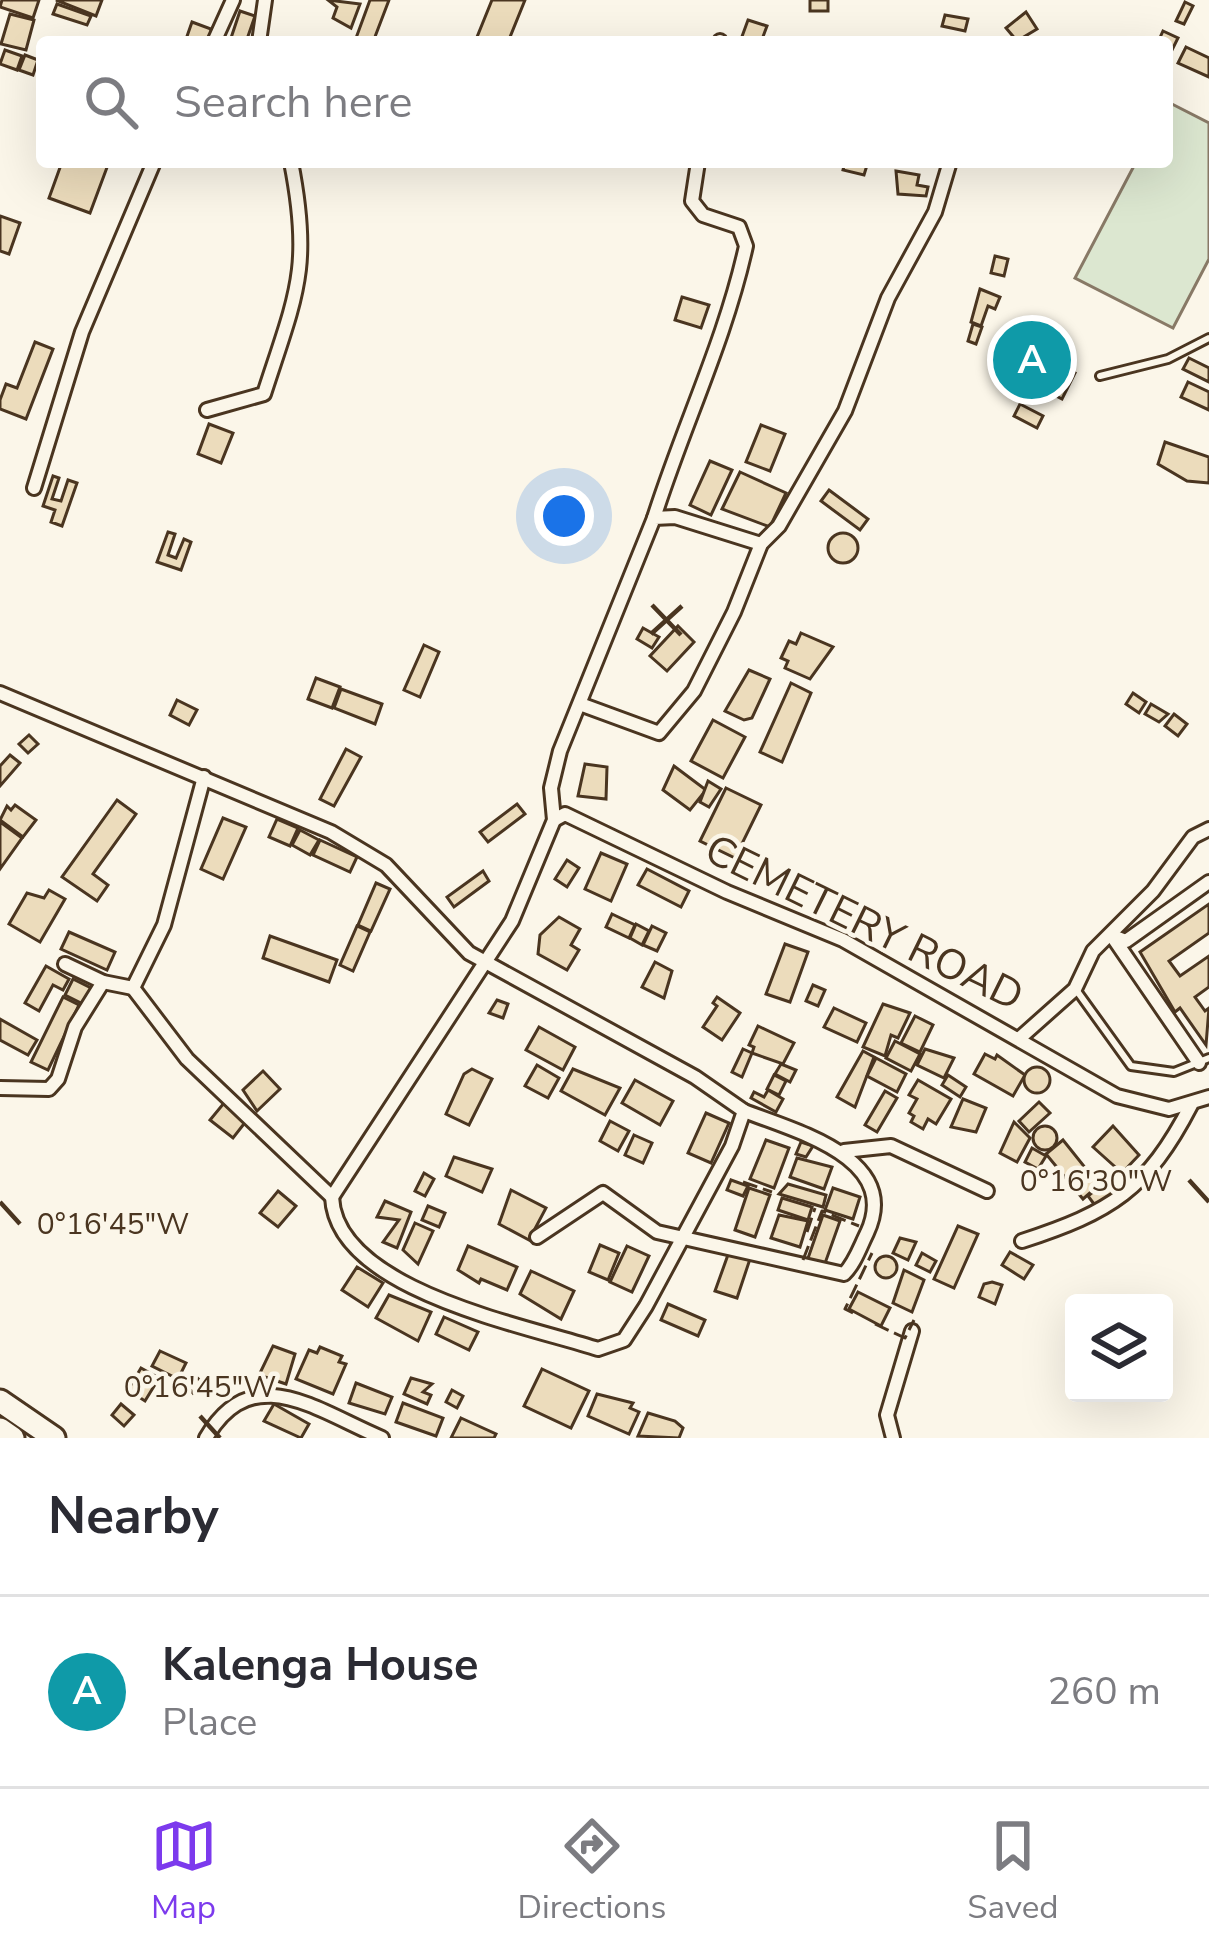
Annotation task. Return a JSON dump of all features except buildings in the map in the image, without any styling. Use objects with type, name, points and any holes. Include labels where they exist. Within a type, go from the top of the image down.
[{"type":"highway","points":[[0,1401],[54,1438]]},
{"type":"highway","points":[[0,1429],[13,1438]]},
{"type":"street","points":[[217,36],[233,0]]},
{"type":"street","points":[[260,36],[265,0]]},
{"type":"street","points":[[34,488],[82,332],[151,168]]},
{"type":"street","points":[[207,410],[265,394],[298,295],[304,247],[293,168]]},
{"type":"street","points":[[697,168],[692,202],[703,214],[739,227],[746,246],[714,365],[676,450],[580,704],[551,788],[554,820],[512,921],[332,1197],[333,1221],[354,1250],[385,1275],[598,1349],[624,1340],[732,1146],[744,1111]]},
{"type":"street","points":[[580,704],[650,731],[669,728],[718,649],[760,544],[779,526],[845,411],[888,298],[935,212],[948,168]]},
{"type":"street","points":[[654,518],[675,517],[760,544]]},
{"type":"street","points":[[0,693],[332,832],[386,865],[447,933],[484,963],[695,1077],[744,1111],[844,1151],[891,1146],[987,1191]]},
{"type":"street","points":[[134,988],[164,925],[204,777]]},
{"type":"street","name":"CEMETERY ROAD","points":[[554,820],[566,814],[727,892],[843,940],[1021,1036],[1117,1096],[1169,1109],[1209,1097]]},
{"type":"street","points":[[1021,1036],[1075,988],[1094,951],[1153,891],[1171,861],[1209,829]]},
{"type":"street","points":[[1112,935],[1126,940],[1209,882]]},
{"type":"street","points":[[1112,935],[1204,1061]]},
{"type":"street","points":[[65,964],[103,982],[134,988],[187,1059],[332,1197]]},
{"type":"street","points":[[0,1088],[49,1089],[58,1078],[75,1027],[103,982]]},
{"type":"street","points":[[1022,1241],[1117,1203],[1167,1152],[1191,1105]]},
{"type":"street","points":[[537,1237],[603,1193],[657,1232],[682,1234],[832,1276],[844,1274],[873,1220],[876,1202],[844,1151]]},
{"type":"street","points":[[893,1438],[887,1414],[912,1330]]},
{"type":"street","points":[[206,1438],[230,1404],[246,1395],[309,1406],[382,1438]]},
{"type":"lane","points":[[1100,376],[1168,359],[1209,338]]},
{"type":"lane","points":[[1075,988],[1131,1066],[1174,1072],[1204,1061]]},
{"type":"green space","points":[[1173,105],[1209,123],[1209,259],[1173,328],[1075,278],[1133,168],[1173,168]]},
{"type":"fence","points":[[743,1182],[772,1192]]},
{"type":"fence","points":[[807,1232],[815,1208]]},
{"type":"fence","points":[[803,1260],[822,1211],[859,1226]]},
{"type":"fence","points":[[853,1313],[845,1309],[872,1253]]},
{"type":"fence","points":[[875,1324],[905,1338],[914,1320]]},
{"type":"place","name":"Kalenga House","points":[[1032,360]]}]
